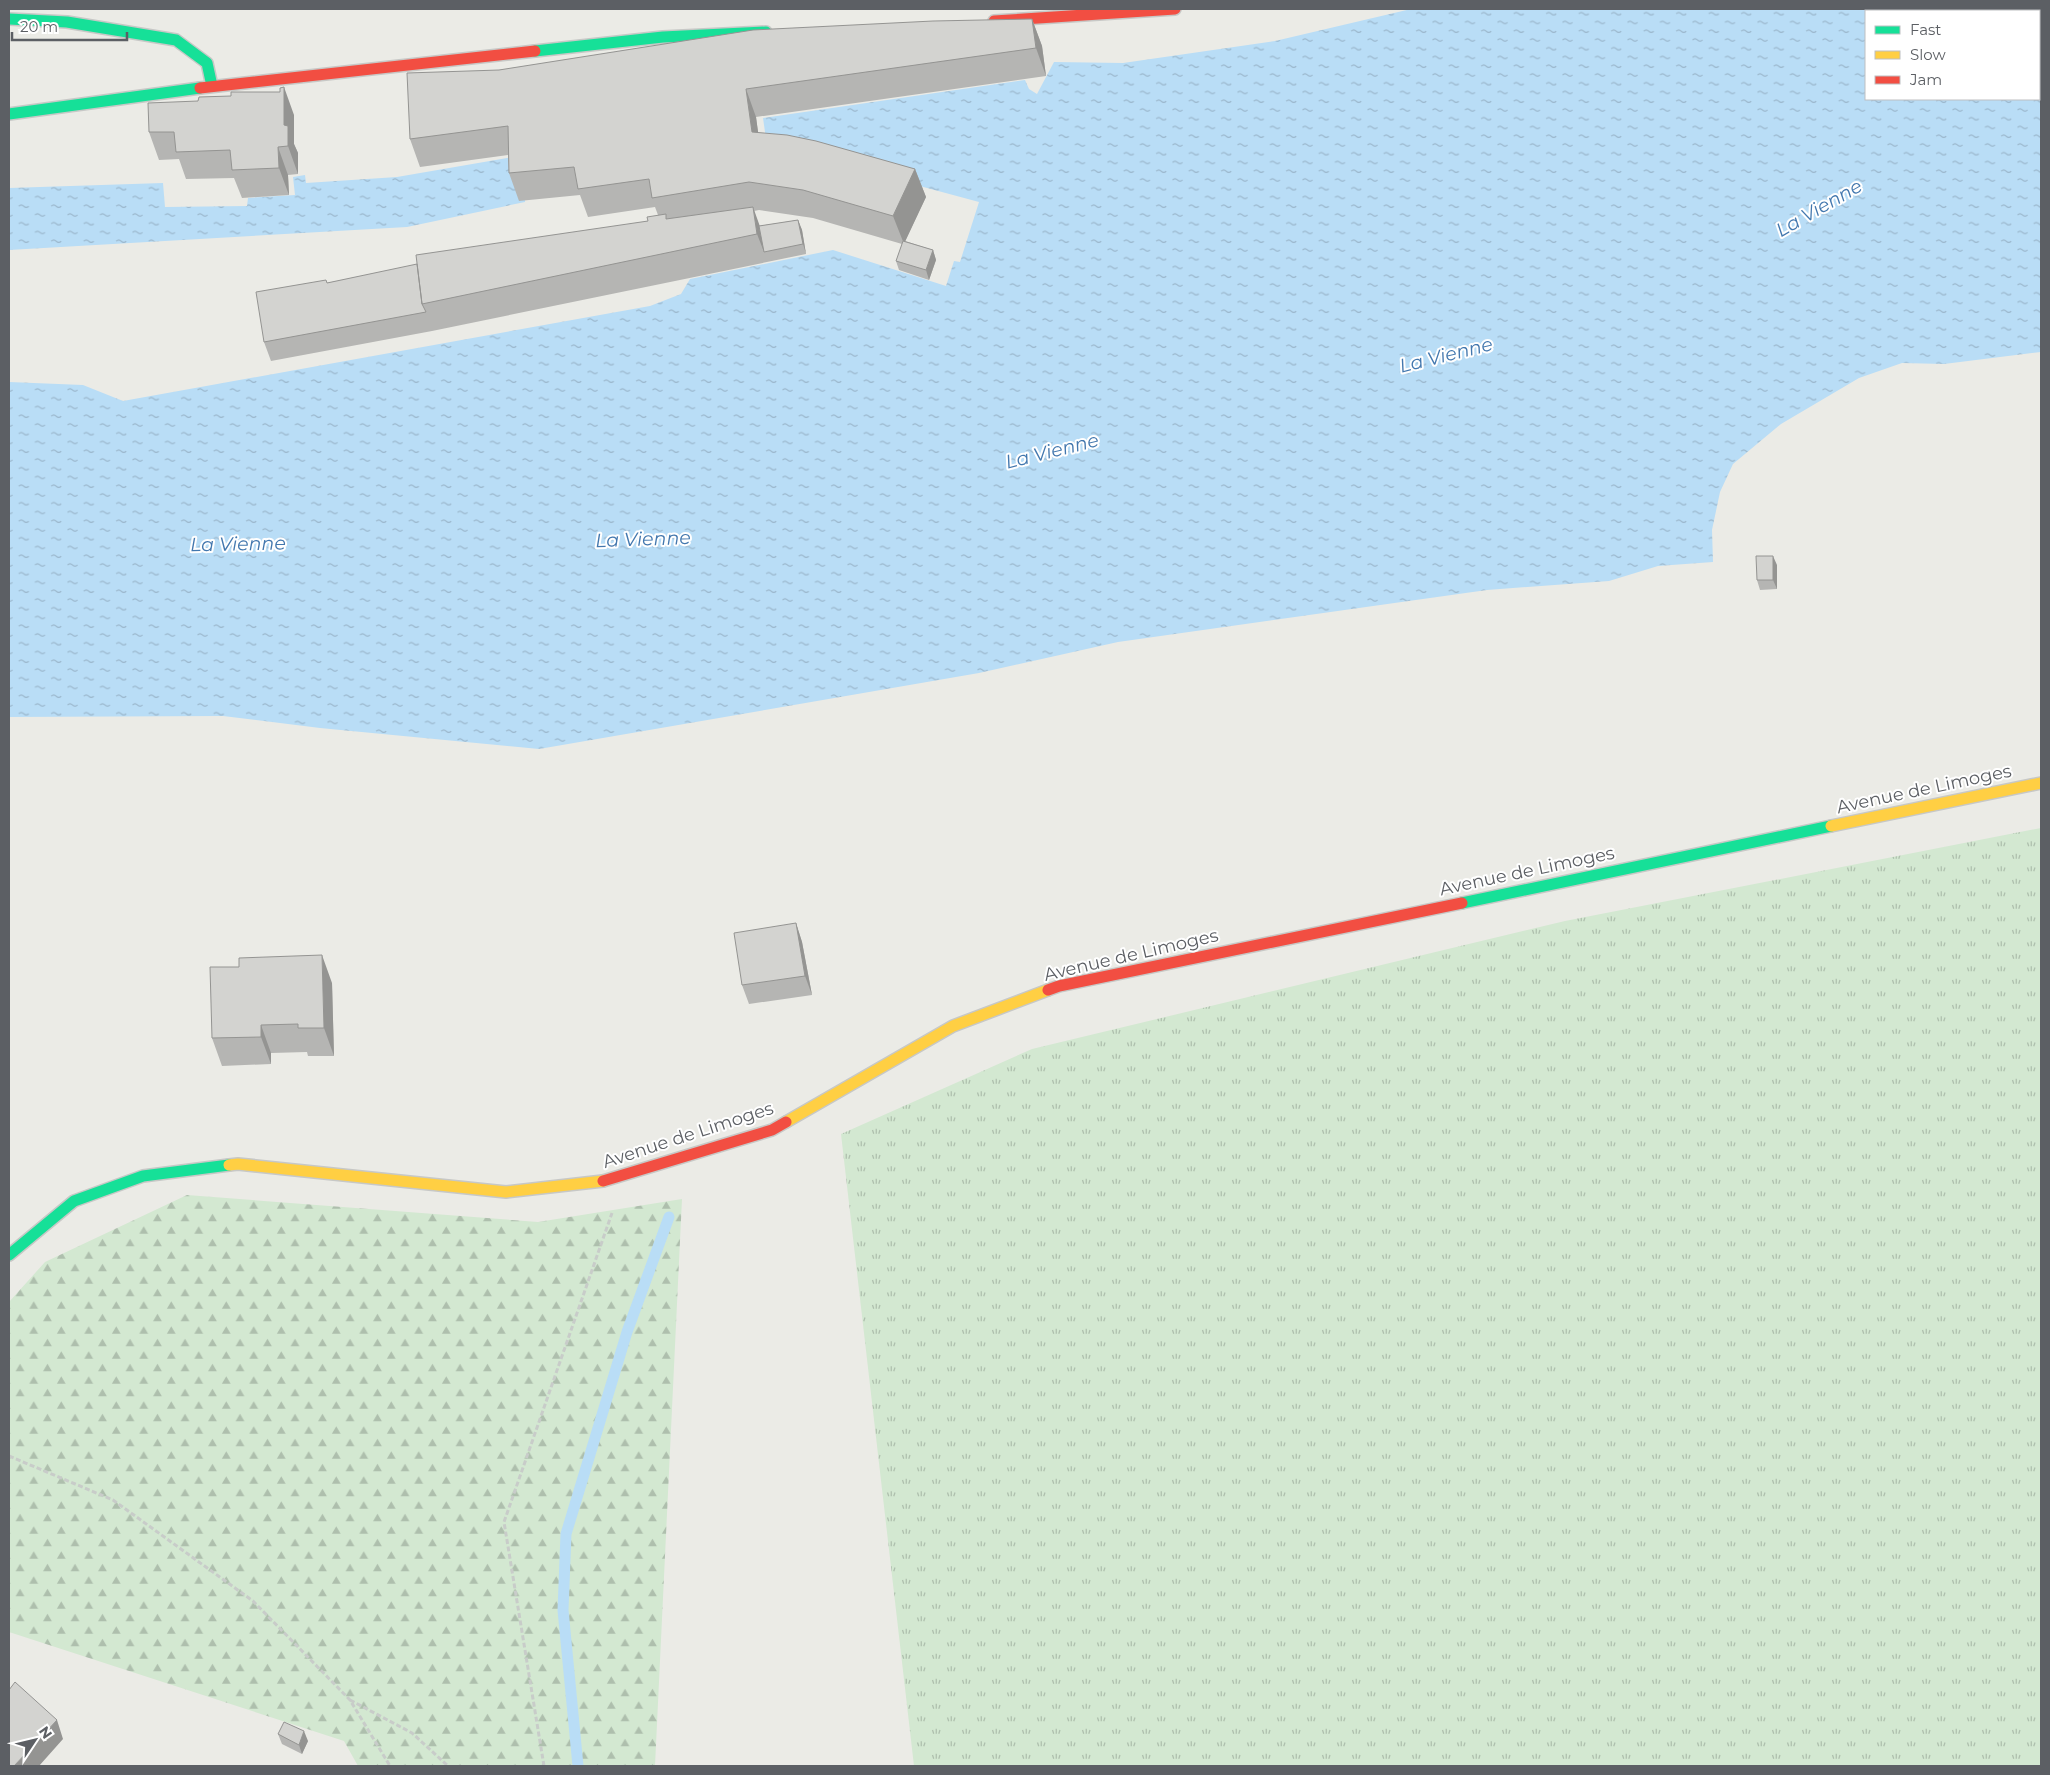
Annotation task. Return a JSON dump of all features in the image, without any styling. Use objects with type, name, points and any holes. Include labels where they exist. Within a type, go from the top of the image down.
[{"type":"main road","points":[[977,22],[1175,9]]},
{"type":"main road","points":[[9,19],[67,22],[176,40],[207,63],[212,86]]},
{"type":"main road","points":[[9,114],[212,86],[663,37],[781,31]]},
{"type":"main road","name":"Avenue de Limoges","points":[[9,1255],[74,1201],[143,1176],[238,1164],[506,1192],[597,1183],[772,1130],[953,1026],[1059,986],[2041,782]]},
{"type":"path","points":[[544,1766],[504,1522],[626,1174]]},
{"type":"path","points":[[9,1456],[113,1500],[253,1601],[350,1700],[390,1766]]},
{"type":"path","points":[[350,1700],[412,1733],[448,1766]]},
{"type":"green space","points":[[2041,828],[2041,1766],[914,1766],[841,1134],[1032,1049],[1565,921]]},
{"type":"green space","points":[[187,1195],[538,1222],[682,1199],[655,1766],[358,1766],[344,1741],[9,1632],[9,1302],[45,1262]]},
{"type":"water","name":"La Vienne","points":[[1411,9],[2041,9],[2041,352],[1944,364],[1902,363],[1859,378],[1781,424],[1733,464],[1720,492],[1712,530],[1713,562],[1658,566],[1609,581],[1487,590],[1118,642],[979,673],[539,749],[320,728],[223,716],[9,717],[9,382],[83,385],[123,401],[650,306],[681,294],[690,279],[833,250],[946,286],[954,261],[960,262],[979,202],[827,161],[768,153],[763,118],[1025,80],[1029,89],[1037,94],[1054,62],[1123,63],[1275,41]]},
{"type":"water","points":[[524,155],[525,202],[407,227],[9,250],[9,188],[163,183],[165,207],[247,206],[248,198],[295,195],[293,177],[305,175],[306,183],[397,177]]},
{"type":"building","points":[[1032,19],[1036,48],[746,89],[752,132],[787,135],[816,141],[915,169],[893,216],[803,190],[749,182],[652,198],[649,179],[578,189],[574,167],[509,173],[508,126],[410,139],[407,73],[499,70],[753,30],[933,21]]},
{"type":"building","points":[[284,87],[284,125],[288,126],[288,146],[278,147],[279,168],[232,170],[230,150],[176,152],[174,132],[149,132],[148,103],[198,101],[199,97],[231,96],[231,92],[280,92],[280,88]]},
{"type":"building","points":[[753,207],[757,234],[422,304],[416,255],[648,221],[647,217],[666,214],[666,219]]},
{"type":"building","points":[[798,220],[803,244],[764,252],[759,226]]},
{"type":"building","points":[[903,241],[933,250],[926,270],[896,261]]},
{"type":"building","points":[[417,264],[422,304],[426,312],[264,342],[256,292],[326,280],[327,283]]},
{"type":"building","points":[[1756,556],[1773,556],[1773,580],[1757,580]]},
{"type":"building","points":[[796,923],[805,976],[742,985],[734,933]]},
{"type":"building","points":[[322,955],[324,1028],[298,1028],[298,1024],[261,1025],[261,1037],[212,1038],[210,967],[239,967],[239,958]]},
{"type":"building","points":[[15,1682],[57,1720],[14,1766],[9,1766],[9,1690]]},
{"type":"building","points":[[284,1722],[304,1731],[299,1745],[278,1734]]},
{"type":"waterway","points":[[578,1766],[563,1610],[566,1534],[627,1332],[669,1217]]},
{"type":"traffic: fast","points":[[9,19],[67,22],[176,40],[207,63],[212,86]]},
{"type":"traffic: fast","points":[[535,51],[663,37],[766,32]]},
{"type":"traffic: fast","points":[[9,114],[200,88]]},
{"type":"traffic: fast","points":[[1462,903],[1831,826]]},
{"type":"traffic: fast","points":[[9,1255],[74,1201],[143,1176],[229,1165]]},
{"type":"traffic: slow","points":[[1831,826],[2041,783]]},
{"type":"traffic: slow","points":[[786,1122],[953,1026],[1048,990]]},
{"type":"traffic: slow","points":[[229,1165],[238,1164],[506,1192],[603,1181]]},
{"type":"traffic: jam","points":[[994,21],[1175,9]]},
{"type":"traffic: jam","points":[[200,88],[535,51]]},
{"type":"traffic: jam","points":[[1048,990],[1059,986],[1462,903]]},
{"type":"traffic: jam","points":[[603,1181],[772,1130],[786,1122]]}]
